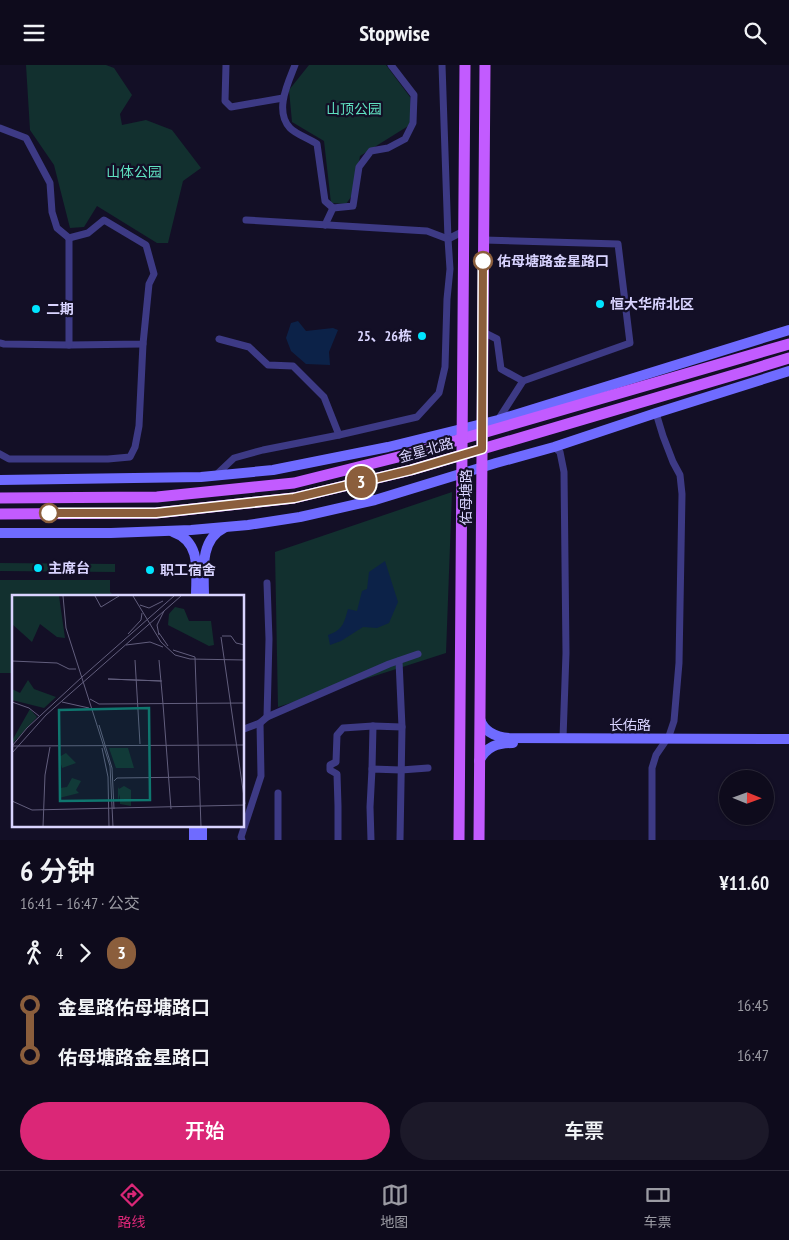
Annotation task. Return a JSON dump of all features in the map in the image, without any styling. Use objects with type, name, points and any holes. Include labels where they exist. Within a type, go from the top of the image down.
[{"type":"main road","name":"佑母塘路","points":[[459,840],[465,65]]},
{"type":"main road","name":"佑母塘路","points":[[479,840],[485,65]]},
{"type":"main road","name":"金星北路","points":[[0,498],[157,497],[294,483],[410,454],[462,434],[789,344]]},
{"type":"main road","name":"金星北路","points":[[0,514],[156,513],[294,498],[411,470],[789,358]]},
{"type":"street","points":[[226,65],[225,101],[231,107],[283,98]]},
{"type":"street","points":[[295,65],[283,94],[283,116],[290,128],[317,144],[324,201],[333,208],[353,206],[360,167],[371,151],[388,148],[404,139],[413,123],[414,95],[391,65]]},
{"type":"street","points":[[216,475],[234,458],[417,417],[439,393],[445,367],[450,269],[442,65]]},
{"type":"street","points":[[0,128],[26,138],[50,183],[52,212],[57,228],[69,239],[69,345]]},
{"type":"street","points":[[325,225],[333,208]]},
{"type":"street","points":[[0,454],[8,459],[108,459],[130,457],[136,447],[149,284],[154,274],[146,245],[104,220],[88,233],[69,239]]},
{"type":"street","points":[[246,220],[426,231],[448,239],[464,231]]},
{"type":"street","points":[[484,240],[618,244],[630,343],[523,381],[498,420]]},
{"type":"street","points":[[482,429],[498,420],[789,330]]},
{"type":"street","points":[[483,332],[498,339],[502,369],[523,381]]},
{"type":"street","points":[[219,339],[249,347],[268,365],[293,366],[324,397],[339,435]]},
{"type":"street","points":[[0,343],[69,345],[143,344]]},
{"type":"street","points":[[0,533],[111,533],[226,527],[279,520],[354,505],[554,447],[789,372]]},
{"type":"street","points":[[652,840],[652,768],[656,755],[669,735],[674,721],[679,663],[682,495],[680,475],[673,462],[656,413]]},
{"type":"street","points":[[0,480],[202,477],[273,470],[462,434]]},
{"type":"street","points":[[554,447],[560,452],[564,472],[566,653],[563,738]]},
{"type":"street","points":[[204,595],[204,559],[207,546],[215,534],[226,527]]},
{"type":"street","points":[[170,531],[184,538],[194,549],[196,595]]},
{"type":"street","points":[[267,583],[270,639],[267,717]]},
{"type":"street","points":[[245,729],[260,723],[267,717],[418,654]]},
{"type":"street","points":[[399,661],[402,727],[400,840]]},
{"type":"street","name":"长佑路","points":[[480,719],[483,726],[489,732],[504,738],[789,744]]},
{"type":"street","points":[[242,840],[261,777],[260,723]]},
{"type":"street","points":[[371,840],[370,807],[373,726]]},
{"type":"street","points":[[338,840],[337,774],[330,770],[330,765],[336,762],[337,735],[343,728],[402,727]]},
{"type":"street","name":"长佑路","points":[[479,761],[489,749],[505,743],[789,739]]},
{"type":"street","points":[[372,769],[401,770],[428,768]]},
{"type":"street","points":[[278,793],[278,840]]},
{"type":"street","points":[[194,827],[194,840]]},
{"type":"street","points":[[202,827],[202,840]]},
{"type":"green space","name":"山体公园","points":[[26,65],[106,65],[114,68],[132,95],[120,114],[122,125],[146,120],[172,130],[201,168],[183,181],[168,243],[157,243],[97,206],[84,227],[70,228],[54,165],[30,130]]},
{"type":"green space","name":"山顶公园","points":[[309,65],[386,65],[410,97],[413,123],[360,156],[353,194],[346,204],[331,203],[324,141],[292,122],[289,90]]},
{"type":"green space","points":[[452,492],[446,653],[278,707],[275,552]]},
{"type":"green space","points":[[0,563],[115,564],[115,572],[0,571]]},
{"type":"green space","points":[[0,580],[110,580],[110,592],[113,595],[12,595],[12,673],[0,673]]},
{"type":"water","points":[[298,321],[306,331],[333,328],[338,330],[329,352],[330,365],[306,364],[291,351],[286,338],[291,323]]},
{"type":"water","points":[[385,561],[398,602],[389,623],[377,628],[363,627],[341,641],[330,645],[328,635],[340,628],[348,609],[357,611],[362,591],[367,589],[369,572]]},
{"type":"bus line","name":"3","points":[[49,513],[156,513],[294,498],[411,470],[482,449],[483,261]]},
{"type":"place","name":"佑母塘路金星路口","points":[[483,261]]},
{"type":"place","name":"恒大华府北区","points":[[600,304]]},
{"type":"place","name":"二期","points":[[36,309]]},
{"type":"place","name":"25、26栋","points":[[422,336]]},
{"type":"place","name":"主席台","points":[[38,568]]},
{"type":"place","name":"职工宿舍","points":[[150,570]]}]
